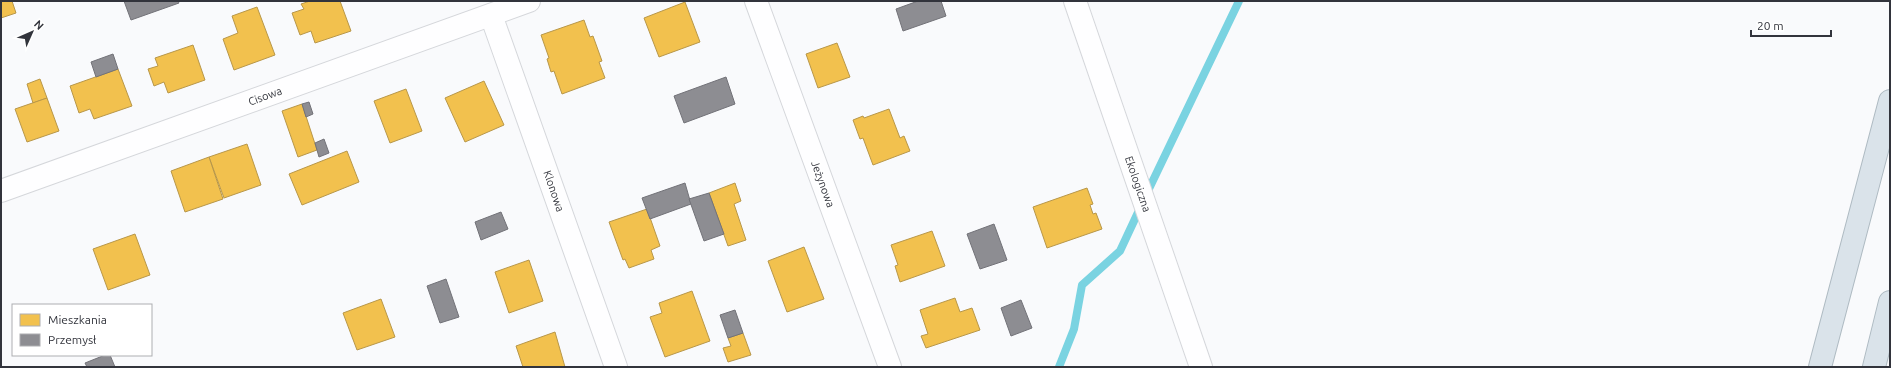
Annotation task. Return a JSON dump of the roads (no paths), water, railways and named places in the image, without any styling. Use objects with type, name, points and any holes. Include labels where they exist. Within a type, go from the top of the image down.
[{"type":"highway","points":[[1820,367],[1890,101]]},
{"type":"highway","points":[[1874,367],[1890,302]]},
{"type":"street","name":"Cisowa","points":[[1,191],[529,1]]},
{"type":"street","name":"Jeżynowa","points":[[756,1],[890,367]]},
{"type":"street","name":"Ekologiczna","points":[[1075,1],[1201,367]]},
{"type":"street","name":"Klonowa","points":[[492,15],[616,367]]},
{"type":"waterway","points":[[1146,195],[1239,1]]},
{"type":"waterway","points":[[1059,367],[1074,329],[1082,285],[1120,251],[1141,206]]}]
